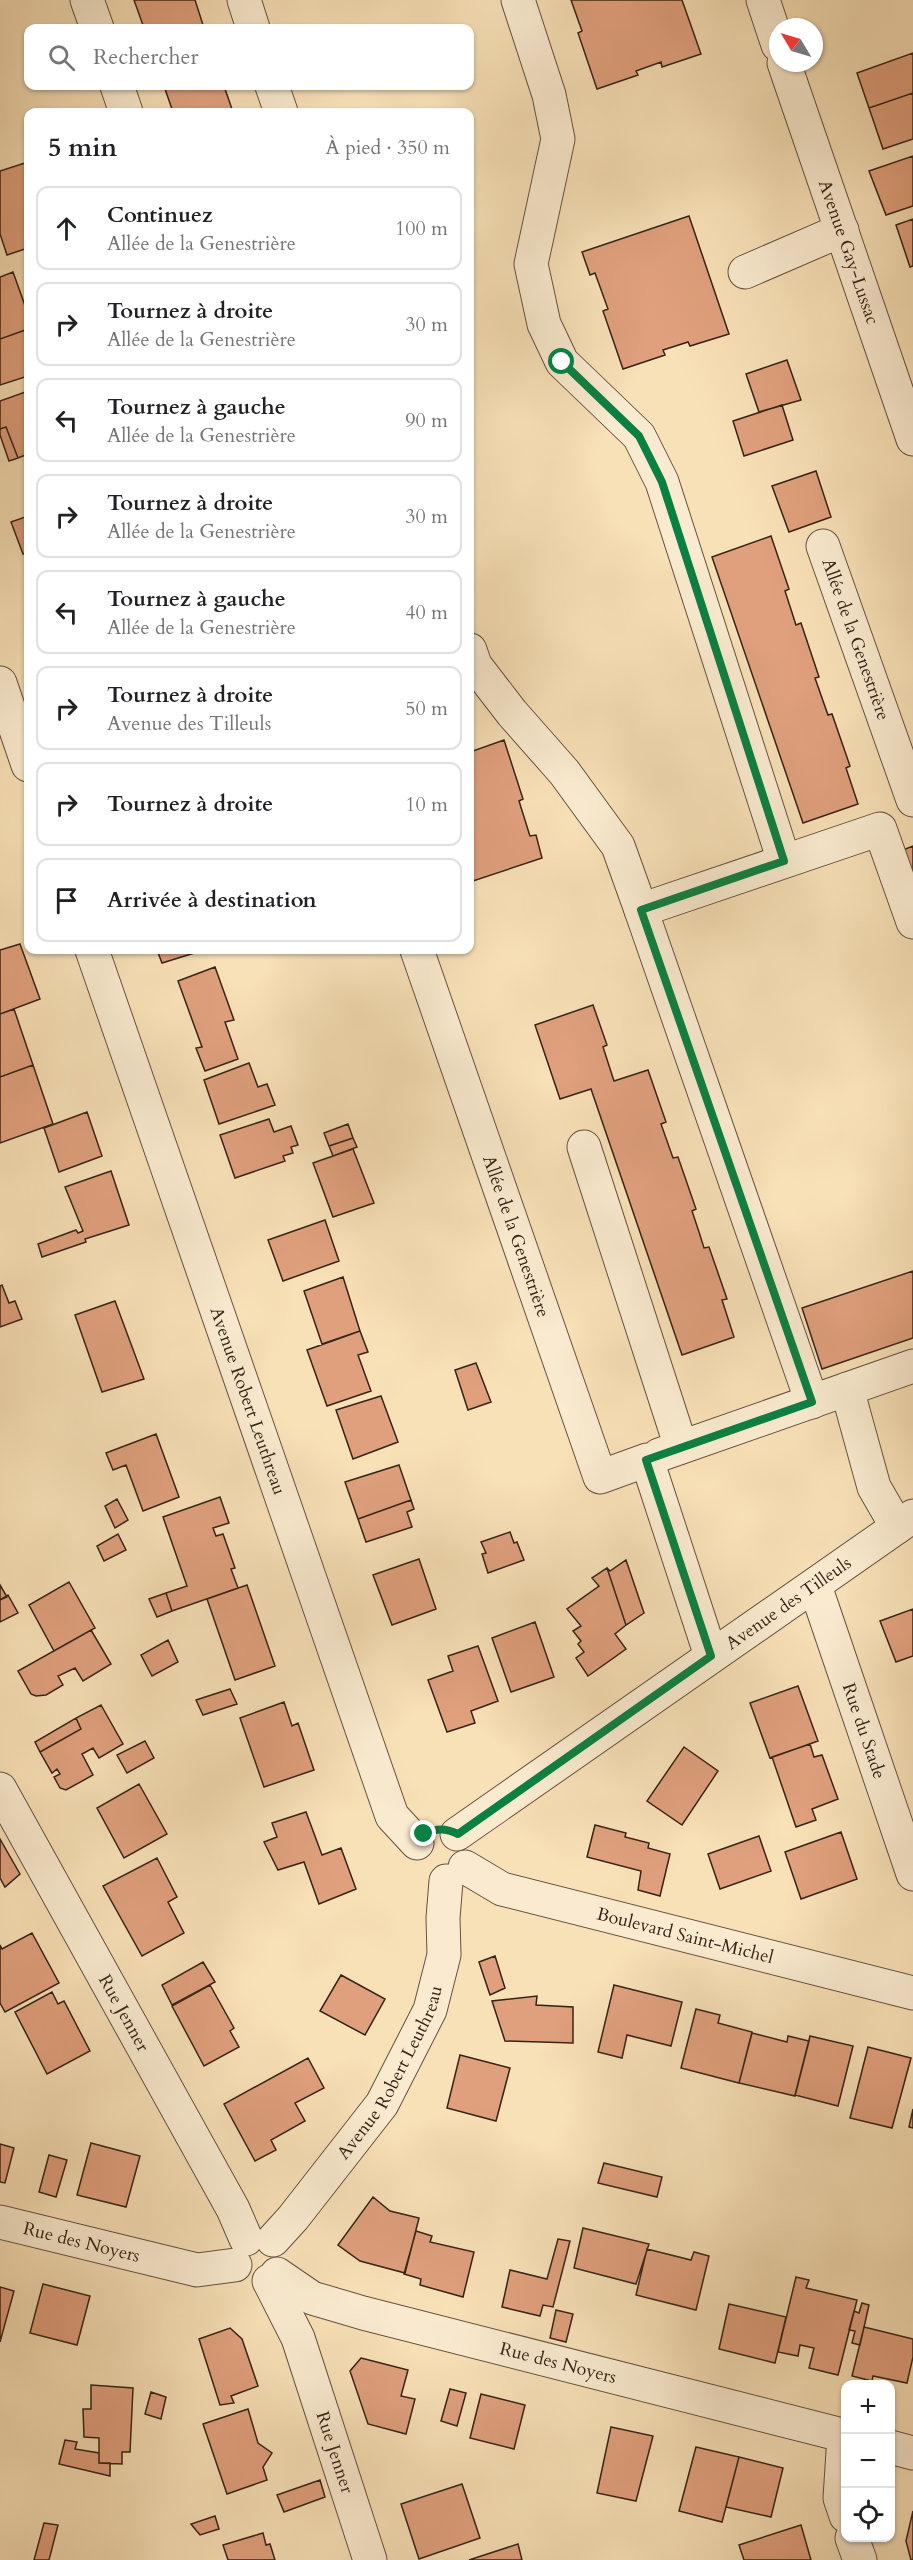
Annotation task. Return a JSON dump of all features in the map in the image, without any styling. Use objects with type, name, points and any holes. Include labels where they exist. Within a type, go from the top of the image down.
[{"type":"street","points":[[87,0],[96,24]]},
{"type":"street","points":[[244,0],[252,24]]},
{"type":"street","points":[[518,0],[549,95],[558,139],[531,264],[544,324],[562,362],[639,436],[662,482],[784,861]]},
{"type":"street","points":[[763,0],[769,18]]},
{"type":"street","name":"Avenue Gay-Lussac","points":[[787,72],[913,439]]},
{"type":"street","points":[[118,90],[125,108]]},
{"type":"street","points":[[273,90],[280,108]]},
{"type":"street","points":[[745,272],[842,230]]},
{"type":"street","name":"Allée de la Genestrière","points":[[823,546],[913,800]]},
{"type":"street","points":[[474,662],[512,713],[564,772],[618,846],[812,1402]]},
{"type":"street","points":[[0,683],[24,753]]},
{"type":"street","points":[[641,910],[913,818]]},
{"type":"street","points":[[880,829],[913,922]]},
{"type":"street","name":"Avenue Robert Leuthreau","points":[[93,954],[392,1816],[417,1843]]},
{"type":"street","name":"Allée de la Genestrière","points":[[418,954],[600,1476],[913,1366]]},
{"type":"street","points":[[584,1147],[681,1447]]},
{"type":"street","points":[[847,1389],[874,1487],[905,1522]]},
{"type":"street","points":[[646,1460],[711,1656]]},
{"type":"street","name":"Avenue des Tilleuls","points":[[458,1834],[905,1522]]},
{"type":"street","name":"Rue du Stade","points":[[815,1586],[913,1874]]},
{"type":"street","name":"Rue Jenner","points":[[0,1789],[233,2209],[251,2248]]},
{"type":"street","points":[[435,1829],[447,1829],[458,1834],[465,1843],[468,1855],[456,1874],[435,1881],[424,1875],[417,1866],[414,1854],[417,1843],[424,1834],[435,1829]]},
{"type":"street","name":"Avenue Robert Leuthreau","points":[[251,2248],[293,2218],[382,2104],[430,2010],[444,1955],[456,1874]]},
{"type":"street","name":"Boulevard Saint-Michel","points":[[456,1874],[502,1889],[913,1993]]},
{"type":"street","name":"Rue des Noyers","points":[[0,2222],[197,2270],[251,2248]]},
{"type":"street","points":[[251,2248],[281,2253],[282,2264],[273,2277],[259,2283],[248,2281],[239,2274],[251,2248]]},
{"type":"street","name":"Rue Jenner","points":[[273,2277],[298,2338],[370,2560]]},
{"type":"street","name":"Rue des Noyers","points":[[273,2277],[312,2298],[363,2313],[841,2435]]},
{"type":"street","points":[[895,2448],[913,2453]]},
{"type":"street","points":[[841,2486],[841,2501]]},
{"type":"street","points":[[853,2542],[860,2560]]},
{"type":"building","points":[[134,0],[195,0],[203,24],[143,24]]},
{"type":"building","points":[[571,0],[682,0],[701,54],[662,67],[661,62],[636,71],[638,75],[597,89],[578,33],[582,31]]},
{"type":"building","points":[[913,53],[913,93],[869,108],[857,73]]},
{"type":"building","points":[[165,90],[225,90],[232,108],[172,108]]},
{"type":"building","points":[[913,93],[913,139],[883,149],[869,108]]},
{"type":"building","points":[[913,156],[913,206],[886,215],[869,171]]},
{"type":"building","points":[[24,163],[24,249],[7,255],[0,234],[0,171]]},
{"type":"building","points":[[689,216],[729,334],[690,346],[688,342],[663,350],[665,355],[623,369],[603,311],[608,309],[595,273],[590,275],[582,252]]},
{"type":"building","points":[[913,219],[913,266],[910,267],[896,225]]},
{"type":"building","points":[[13,272],[24,303],[24,330],[0,339],[0,277]]},
{"type":"building","points":[[24,330],[24,377],[0,385],[0,339]]},
{"type":"building","points":[[787,360],[801,400],[759,412],[746,374]]},
{"type":"building","points":[[24,392],[24,456],[18,458],[6,427],[0,429],[0,401]]},
{"type":"building","points":[[782,405],[793,440],[744,456],[733,421]]},
{"type":"building","points":[[6,427],[18,458],[9,461],[0,435],[0,429]]},
{"type":"building","points":[[816,471],[831,517],[789,532],[772,486]]},
{"type":"building","points":[[24,517],[23,554],[11,522]]},
{"type":"building","points":[[771,536],[789,589],[785,591],[796,625],[801,623],[819,677],[815,678],[828,715],[832,714],[850,766],[846,768],[858,804],[803,823],[712,557]]},
{"type":"building","points":[[504,740],[523,799],[519,801],[529,833],[530,836],[536,835],[542,858],[474,881],[474,751]]},
{"type":"building","points":[[913,846],[913,878],[903,850]]},
{"type":"building","points":[[20,944],[40,999],[0,1014],[0,950]]},
{"type":"building","points":[[159,954],[191,954],[162,963]]},
{"type":"building","points":[[215,967],[234,1020],[225,1022],[238,1059],[205,1071],[196,1048],[202,1047],[178,981]]},
{"type":"building","points":[[593,1005],[607,1045],[603,1047],[614,1081],[648,1070],[666,1122],[661,1124],[673,1158],[678,1157],[696,1209],[692,1211],[704,1248],[709,1247],[727,1299],[722,1300],[734,1337],[682,1355],[591,1089],[560,1099],[535,1025]]},
{"type":"building","points":[[14,1009],[33,1065],[0,1077],[0,1014]]},
{"type":"building","points":[[249,1063],[258,1087],[267,1084],[275,1105],[219,1124],[204,1080]]},
{"type":"building","points":[[33,1065],[53,1124],[0,1143],[0,1077]]},
{"type":"building","points":[[87,1112],[102,1156],[59,1172],[44,1128]]},
{"type":"building","points":[[269,1119],[274,1132],[291,1126],[298,1145],[291,1147],[293,1153],[283,1156],[285,1161],[235,1178],[220,1135]]},
{"type":"building","points":[[348,1124],[353,1138],[329,1146],[324,1133]]},
{"type":"building","points":[[353,1138],[357,1147],[333,1156],[329,1146]]},
{"type":"building","points":[[353,1149],[374,1203],[333,1217],[313,1163]]},
{"type":"building","points":[[111,1171],[129,1225],[85,1239],[86,1242],[42,1257],[38,1244],[76,1230],[78,1233],[83,1231],[65,1187]]},
{"type":"building","points":[[325,1220],[339,1261],[283,1281],[268,1240]]},
{"type":"building","points":[[913,1271],[913,1338],[822,1369],[802,1308]]},
{"type":"building","points":[[343,1277],[360,1331],[322,1344],[304,1291]]},
{"type":"building","points":[[2,1285],[9,1303],[15,1301],[22,1319],[0,1327],[0,1286]]},
{"type":"building","points":[[115,1301],[144,1379],[102,1392],[75,1315]]},
{"type":"building","points":[[360,1331],[368,1352],[358,1355],[371,1391],[327,1406],[307,1350]]},
{"type":"building","points":[[476,1363],[491,1402],[468,1410],[455,1370]]},
{"type":"building","points":[[381,1396],[398,1442],[353,1459],[336,1410]]},
{"type":"building","points":[[156,1434],[179,1497],[143,1511],[126,1465],[113,1470],[106,1453]]},
{"type":"building","points":[[399,1465],[411,1500],[358,1519],[345,1482]]},
{"type":"building","points":[[220,1497],[229,1523],[213,1528],[216,1536],[223,1534],[235,1568],[231,1569],[238,1588],[172,1611],[166,1593],[187,1586],[163,1517]]},
{"type":"building","points":[[117,1499],[128,1520],[115,1528],[105,1506]]},
{"type":"building","points":[[411,1500],[414,1509],[407,1512],[412,1527],[366,1542],[358,1519]]},
{"type":"building","points":[[510,1532],[524,1560],[488,1573],[482,1554],[486,1553],[481,1542]]},
{"type":"building","points":[[118,1534],[126,1550],[104,1561],[97,1546]]},
{"type":"building","points":[[419,1559],[436,1609],[392,1625],[373,1575]]},
{"type":"building","points":[[626,1560],[644,1613],[626,1625],[607,1568],[610,1571]]},
{"type":"building","points":[[607,1568],[626,1625],[615,1634],[626,1649],[588,1676],[576,1658],[584,1652],[578,1644],[581,1641],[573,1631],[581,1626],[567,1609],[599,1586],[592,1578]]},
{"type":"building","points":[[69,1582],[95,1628],[54,1651],[29,1605]]},
{"type":"building","points":[[0,1585],[7,1597],[0,1600]]},
{"type":"building","points":[[247,1585],[275,1666],[235,1680],[207,1599]]},
{"type":"building","points":[[166,1593],[172,1611],[157,1617],[149,1599]]},
{"type":"building","points":[[8,1595],[18,1613],[0,1622],[0,1600]]},
{"type":"building","points":[[913,1609],[913,1656],[896,1662],[880,1621]]},
{"type":"building","points":[[535,1622],[554,1677],[511,1692],[492,1638]]},
{"type":"building","points":[[91,1630],[111,1664],[83,1681],[75,1668],[58,1676],[63,1685],[46,1695],[31,1694],[18,1671]]},
{"type":"building","points":[[168,1640],[178,1662],[152,1676],[141,1655]]},
{"type":"building","points":[[478,1646],[498,1701],[471,1711],[475,1723],[447,1732],[428,1680],[453,1671],[448,1656]]},
{"type":"building","points":[[798,1686],[818,1741],[770,1758],[750,1703]]},
{"type":"building","points":[[230,1689],[237,1704],[203,1715],[196,1700]]},
{"type":"building","points":[[284,1702],[292,1726],[298,1723],[314,1770],[264,1787],[240,1718]]},
{"type":"building","points":[[101,1705],[123,1744],[99,1758],[93,1748],[82,1754],[93,1775],[66,1790],[60,1788],[54,1777],[60,1774],[57,1769],[52,1773],[40,1752],[81,1729],[76,1718]]},
{"type":"building","points":[[76,1718],[81,1729],[40,1752],[35,1742]]},
{"type":"building","points":[[145,1741],[154,1758],[127,1773],[117,1755]]},
{"type":"building","points":[[810,1744],[814,1757],[822,1755],[838,1799],[812,1809],[816,1820],[796,1827],[772,1757]]},
{"type":"building","points":[[684,1747],[718,1771],[682,1825],[647,1801]]},
{"type":"building","points":[[139,1784],[167,1834],[124,1858],[97,1808]]},
{"type":"building","points":[[306,1812],[322,1855],[341,1848],[356,1889],[319,1904],[304,1862],[278,1870],[264,1842],[277,1837],[272,1823]]},
{"type":"building","points":[[595,1825],[626,1833],[625,1837],[649,1843],[648,1848],[670,1854],[660,1896],[638,1890],[641,1871],[587,1857]]},
{"type":"building","points":[[841,1832],[857,1879],[801,1899],[785,1852]]},
{"type":"building","points":[[759,1836],[771,1871],[720,1889],[708,1854]]},
{"type":"building","points":[[0,1839],[20,1874],[5,1887],[0,1878]]},
{"type":"building","points":[[157,1858],[177,1897],[168,1902],[184,1933],[142,1956],[103,1886]]},
{"type":"building","points":[[32,1933],[59,1983],[5,2012],[0,2003],[0,1945],[2,1949]]},
{"type":"building","points":[[495,1956],[505,1988],[490,1995],[479,1962]]},
{"type":"building","points":[[203,1962],[215,1982],[172,2005],[162,1985]]},
{"type":"building","points":[[341,1975],[385,1999],[365,2035],[320,2011]]},
{"type":"building","points":[[210,1985],[234,2028],[230,2031],[239,2047],[204,2066],[172,2006]]},
{"type":"building","points":[[614,1985],[682,2002],[671,2046],[627,2035],[622,2058],[598,2052]]},
{"type":"building","points":[[52,1992],[58,2004],[64,2001],[90,2051],[47,2074],[15,2012]]},
{"type":"building","points":[[537,1996],[536,2005],[573,2007],[573,2043],[505,2041],[492,2001]]},
{"type":"building","points":[[696,2009],[720,2015],[718,2023],[752,2032],[739,2083],[681,2068]]},
{"type":"building","points":[[752,2033],[787,2042],[788,2036],[809,2041],[795,2096],[739,2083]]},
{"type":"building","points":[[810,2036],[853,2046],[838,2106],[795,2095]]},
{"type":"building","points":[[868,2047],[911,2058],[892,2128],[850,2118]]},
{"type":"building","points":[[460,2055],[510,2068],[496,2121],[447,2108]]},
{"type":"building","points":[[308,2058],[324,2088],[295,2103],[305,2121],[271,2140],[276,2150],[255,2161],[224,2104]]},
{"type":"building","points":[[913,2109],[913,2128],[909,2127]]},
{"type":"building","points":[[91,2143],[140,2156],[126,2207],[77,2195]]},
{"type":"building","points":[[0,2144],[14,2148],[5,2183],[0,2182]]},
{"type":"building","points":[[49,2155],[67,2160],[56,2197],[39,2192]]},
{"type":"building","points":[[604,2163],[662,2177],[657,2197],[598,2183]]},
{"type":"building","points":[[373,2197],[390,2211],[419,2218],[405,2273],[360,2261],[338,2245]]},
{"type":"building","points":[[583,2228],[649,2244],[636,2284],[574,2268]]},
{"type":"building","points":[[416,2231],[432,2236],[430,2242],[474,2252],[463,2297],[420,2285],[421,2279],[404,2274]]},
{"type":"building","points":[[558,2239],[570,2241],[553,2307],[543,2305],[540,2316],[502,2307],[510,2270],[547,2279]]},
{"type":"building","points":[[647,2249],[691,2260],[694,2252],[709,2256],[696,2310],[636,2295]]},
{"type":"building","points":[[796,2277],[809,2280],[806,2288],[857,2300],[838,2375],[809,2368],[814,2348],[800,2345],[798,2356],[778,2352]]},
{"type":"building","points":[[43,2284],[90,2296],[77,2345],[30,2333]]},
{"type":"building","points":[[0,2287],[14,2291],[0,2342]]},
{"type":"building","points":[[862,2303],[869,2305],[860,2345],[852,2343],[855,2331],[849,2330],[854,2311],[859,2313]]},
{"type":"building","points":[[729,2304],[786,2317],[775,2363],[719,2349]]},
{"type":"building","points":[[556,2310],[573,2314],[566,2342],[550,2338]]},
{"type":"building","points":[[864,2327],[913,2339],[913,2357],[907,2383],[873,2376],[872,2380],[868,2380],[852,2376]]},
{"type":"building","points":[[230,2328],[242,2339],[258,2386],[231,2396],[234,2403],[220,2405],[199,2339]]},
{"type":"building","points":[[361,2358],[408,2370],[401,2396],[415,2399],[406,2434],[368,2424],[350,2371]]},
{"type":"building","points":[[91,2385],[133,2388],[130,2452],[122,2452],[122,2464],[99,2463],[99,2438],[84,2437],[83,2409],[91,2409]]},
{"type":"building","points":[[450,2389],[466,2393],[457,2426],[441,2421]]},
{"type":"building","points":[[151,2392],[166,2397],[161,2419],[145,2414]]},
{"type":"building","points":[[481,2394],[525,2405],[514,2449],[470,2438]]},
{"type":"building","points":[[248,2409],[258,2443],[272,2453],[263,2467],[267,2480],[227,2494],[203,2424]]},
{"type":"building","points":[[611,2427],[653,2436],[636,2501],[597,2493]]},
{"type":"building","points":[[65,2440],[77,2442],[75,2449],[99,2453],[99,2463],[110,2463],[110,2476],[59,2464]]},
{"type":"building","points":[[696,2447],[739,2457],[722,2522],[679,2511]]},
{"type":"building","points":[[739,2457],[783,2468],[771,2517],[726,2507]]},
{"type":"building","points":[[320,2480],[325,2497],[284,2512],[277,2495]]},
{"type":"building","points":[[462,2484],[480,2538],[419,2559],[401,2504]]},
{"type":"building","points":[[913,2511],[913,2560],[911,2560],[906,2541]]},
{"type":"building","points":[[215,2516],[219,2529],[200,2535],[191,2524]]},
{"type":"building","points":[[44,2523],[58,2525],[49,2560],[34,2560]]},
{"type":"building","points":[[801,2525],[811,2560],[744,2560],[739,2545]]},
{"type":"building","points":[[263,2533],[266,2545],[270,2544],[275,2560],[228,2560],[223,2545]]},
{"type":"building","points":[[518,2544],[522,2560],[469,2560]]},
{"type":"route","points":[[424,1834],[435,1829],[447,1829],[458,1834],[711,1656],[646,1460],[812,1402],[641,910],[784,861],[662,482],[639,436],[562,362]]}]
